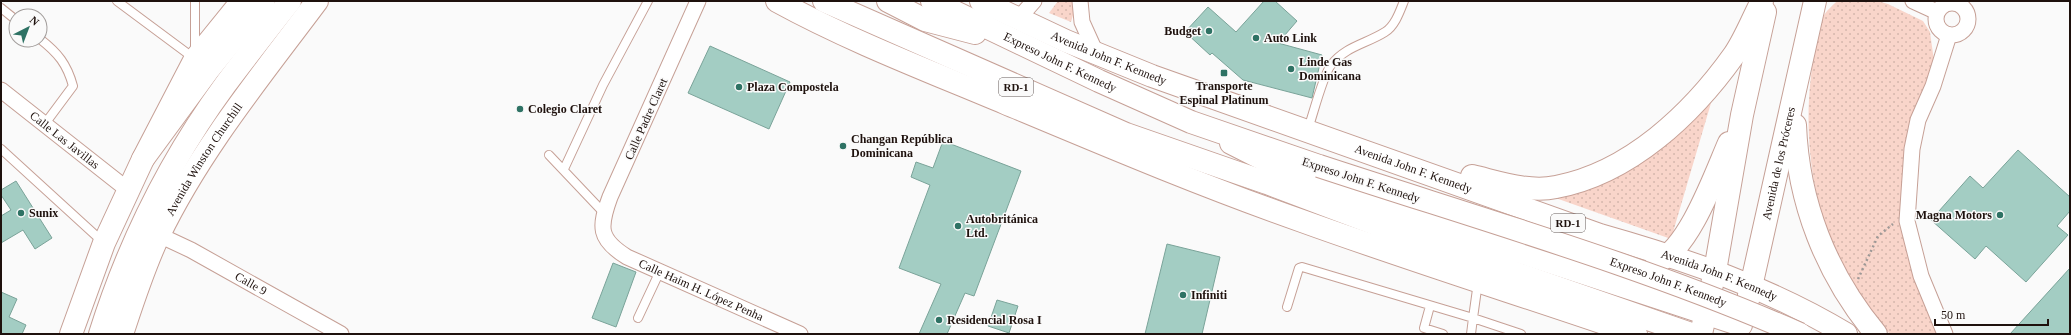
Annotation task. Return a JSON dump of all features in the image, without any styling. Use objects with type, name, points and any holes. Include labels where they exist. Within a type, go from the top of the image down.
[{"type":"main road","points":[[71,334],[104,243],[143,159],[195,59],[242,1]]},
{"type":"main road","points":[[143,159],[209,69],[264,1]]},
{"type":"main road","points":[[100,334],[109,305],[151,228],[175,163],[224,86],[290,1]]},
{"type":"main road","name":"Avenida Winston Churchill","points":[[122,334],[151,228],[317,1]]},
{"type":"main road","name":"RD-1","points":[[777,1],[854,39],[1076,133],[1300,221],[1636,334]]},
{"type":"main road","name":"RD-1","points":[[824,1],[1126,134],[1378,225],[1691,334]]},
{"type":"main road","points":[[889,1],[925,20],[1026,47]]},
{"type":"main road","name":"Expreso John F. Kennedy","points":[[932,1],[1026,47],[1190,122],[1676,284],[1740,308],[1800,334]]},
{"type":"main road","name":"Avenida John F. Kennedy","points":[[981,1],[1010,10],[1096,53],[1152,76],[1600,234],[1715,271],[1783,300],[1846,334]]},
{"type":"main road","points":[[1285,122],[1428,166],[1487,180],[1535,188],[1555,188],[1590,176],[1619,163],[1648,146],[1679,120],[1703,95],[1735,54],[1762,1]]},
{"type":"main road","points":[[1701,334],[1715,271],[1742,115],[1767,1]]},
{"type":"main road","name":"Avenida de los Próceres","points":[[1741,330],[1752,288],[1797,76],[1816,4]]},
{"type":"main road","points":[[1797,76],[1794,120],[1796,156],[1805,201],[1819,241],[1846,294],[1876,334]]},
{"type":"main road","points":[[1590,276],[1636,271],[1660,261],[1669,255],[1693,224],[1742,115]]},
{"type":"main road","points":[[1190,122],[1308,182],[1590,276],[1705,312],[1741,330]]},
{"type":"main road","points":[[1588,318],[1618,334]]},
{"type":"street","name":"Calle Padre Claret","points":[[605,239],[602,227],[604,213],[698,1]]},
{"type":"street","points":[[1010,10],[1034,1]]},
{"type":"street","points":[[1080,1],[1082,22],[1096,53]]},
{"type":"street","points":[[1913,1],[1937,12]]},
{"type":"street","points":[[1948,4],[1968,4],[1969,14],[1967,26],[1963,32],[1949,35],[1937,27],[1937,12],[1948,4]]},
{"type":"street","points":[[1945,334],[1921,276],[1907,221],[1912,149],[1918,120],[1933,86],[1949,35]]},
{"type":"street","name":"Calle Las Javillas","points":[[1,90],[128,190]]},
{"type":"street","name":"Calle 9","points":[[151,228],[342,334]]},
{"type":"street","name":"Calle Haim H. López Penha","points":[[605,239],[614,249],[627,257],[800,334]]},
{"type":"lane","points":[[117,1],[195,59]]},
{"type":"lane","points":[[195,1],[195,59]]},
{"type":"lane","points":[[564,169],[603,85],[648,1]]},
{"type":"lane","points":[[1308,129],[1330,67],[1338,57],[1355,45],[1386,32],[1394,23],[1404,1]]},
{"type":"lane","points":[[44,125],[73,86],[68,69],[58,54],[48,46]]},
{"type":"lane","points":[[1,149],[104,243]]},
{"type":"lane","points":[[549,155],[564,169],[604,213]]},
{"type":"lane","points":[[1287,307],[1299,268],[1302,267],[1473,318],[1521,334]]},
{"type":"lane","points":[[638,318],[660,271]]},
{"type":"lane","points":[[1473,333],[1473,318],[1478,282]]},
{"type":"lane","points":[[1430,306],[1424,328],[1443,334]]},
{"type":"path","points":[[1846,294],[1860,276],[1878,236],[1892,224],[1907,221]]},
{"type":"shaded area","points":[[1058,1],[1077,1],[1071,22],[1049,13]]},
{"type":"shaded area","points":[[1837,1],[1878,1],[1888,4],[1923,21],[1930,32],[1934,61],[1921,106],[1904,153],[1902,203],[1941,334],[1890,334],[1867,307],[1849,278],[1834,247],[1822,214],[1814,181],[1810,146],[1809,111],[1811,76],[1816,39],[1820,24],[1823,17]]},
{"type":"shaded area","points":[[1711,103],[1671,239],[1550,196],[1686,126]]},
{"type":"building","points":[[1264,1],[1275,1],[1297,21],[1278,43],[1322,55],[1312,98],[1243,80],[1212,53],[1210,55],[1185,32],[1208,7],[1236,32]]},
{"type":"building","name":"Plaza Compostela","points":[[710,46],[790,82],[769,129],[688,93]]},
{"type":"building","name":"Autobritánica Ltd.","points":[[943,141],[1021,171],[974,296],[965,293],[947,334],[919,334],[941,284],[899,268],[930,185],[911,177],[916,162],[933,168]]},
{"type":"building","name":"Magna Motors","points":[[2018,150],[2070,197],[2070,211],[2057,226],[2068,235],[2026,282],[1986,246],[1975,259],[1931,220],[1970,176],[1983,188]]},
{"type":"building","name":"Sunix","points":[[16,181],[52,238],[35,249],[23,230],[1,243],[1,216],[11,210],[1,195],[1,190]]},
{"type":"building","name":"Infiniti","points":[[1167,244],[1220,257],[1202,334],[1145,334]]},
{"type":"building","points":[[613,263],[636,272],[616,327],[592,318]]},
{"type":"building","points":[[2070,268],[2070,334],[2010,334]]},
{"type":"building","points":[[1,292],[17,299],[9,317],[26,325],[22,334],[1,334]]},
{"type":"building","points":[[997,300],[1018,306],[1009,333],[988,326]]},
{"type":"place","name":"Budget","points":[[1209,31]]},
{"type":"place","name":"Auto Link","points":[[1256,38]]},
{"type":"place","name":"Linde Gas Dominicana","points":[[1291,69]]},
{"type":"place","name":"Transporte Espinal Platinum","points":[[1224,73]]},
{"type":"place","name":"Plaza Compostela","points":[[739,87]]},
{"type":"place","name":"Colegio Claret","points":[[520,109]]},
{"type":"place","name":"Changan República Dominicana","points":[[843,146]]},
{"type":"place","name":"Sunix","points":[[21,213]]},
{"type":"place","name":"Magna Motors","points":[[2000,215]]},
{"type":"place","name":"Autobritánica Ltd.","points":[[958,226]]},
{"type":"place","name":"Infiniti","points":[[1183,295]]},
{"type":"place","name":"Residencial Rosa I","points":[[939,320]]}]
